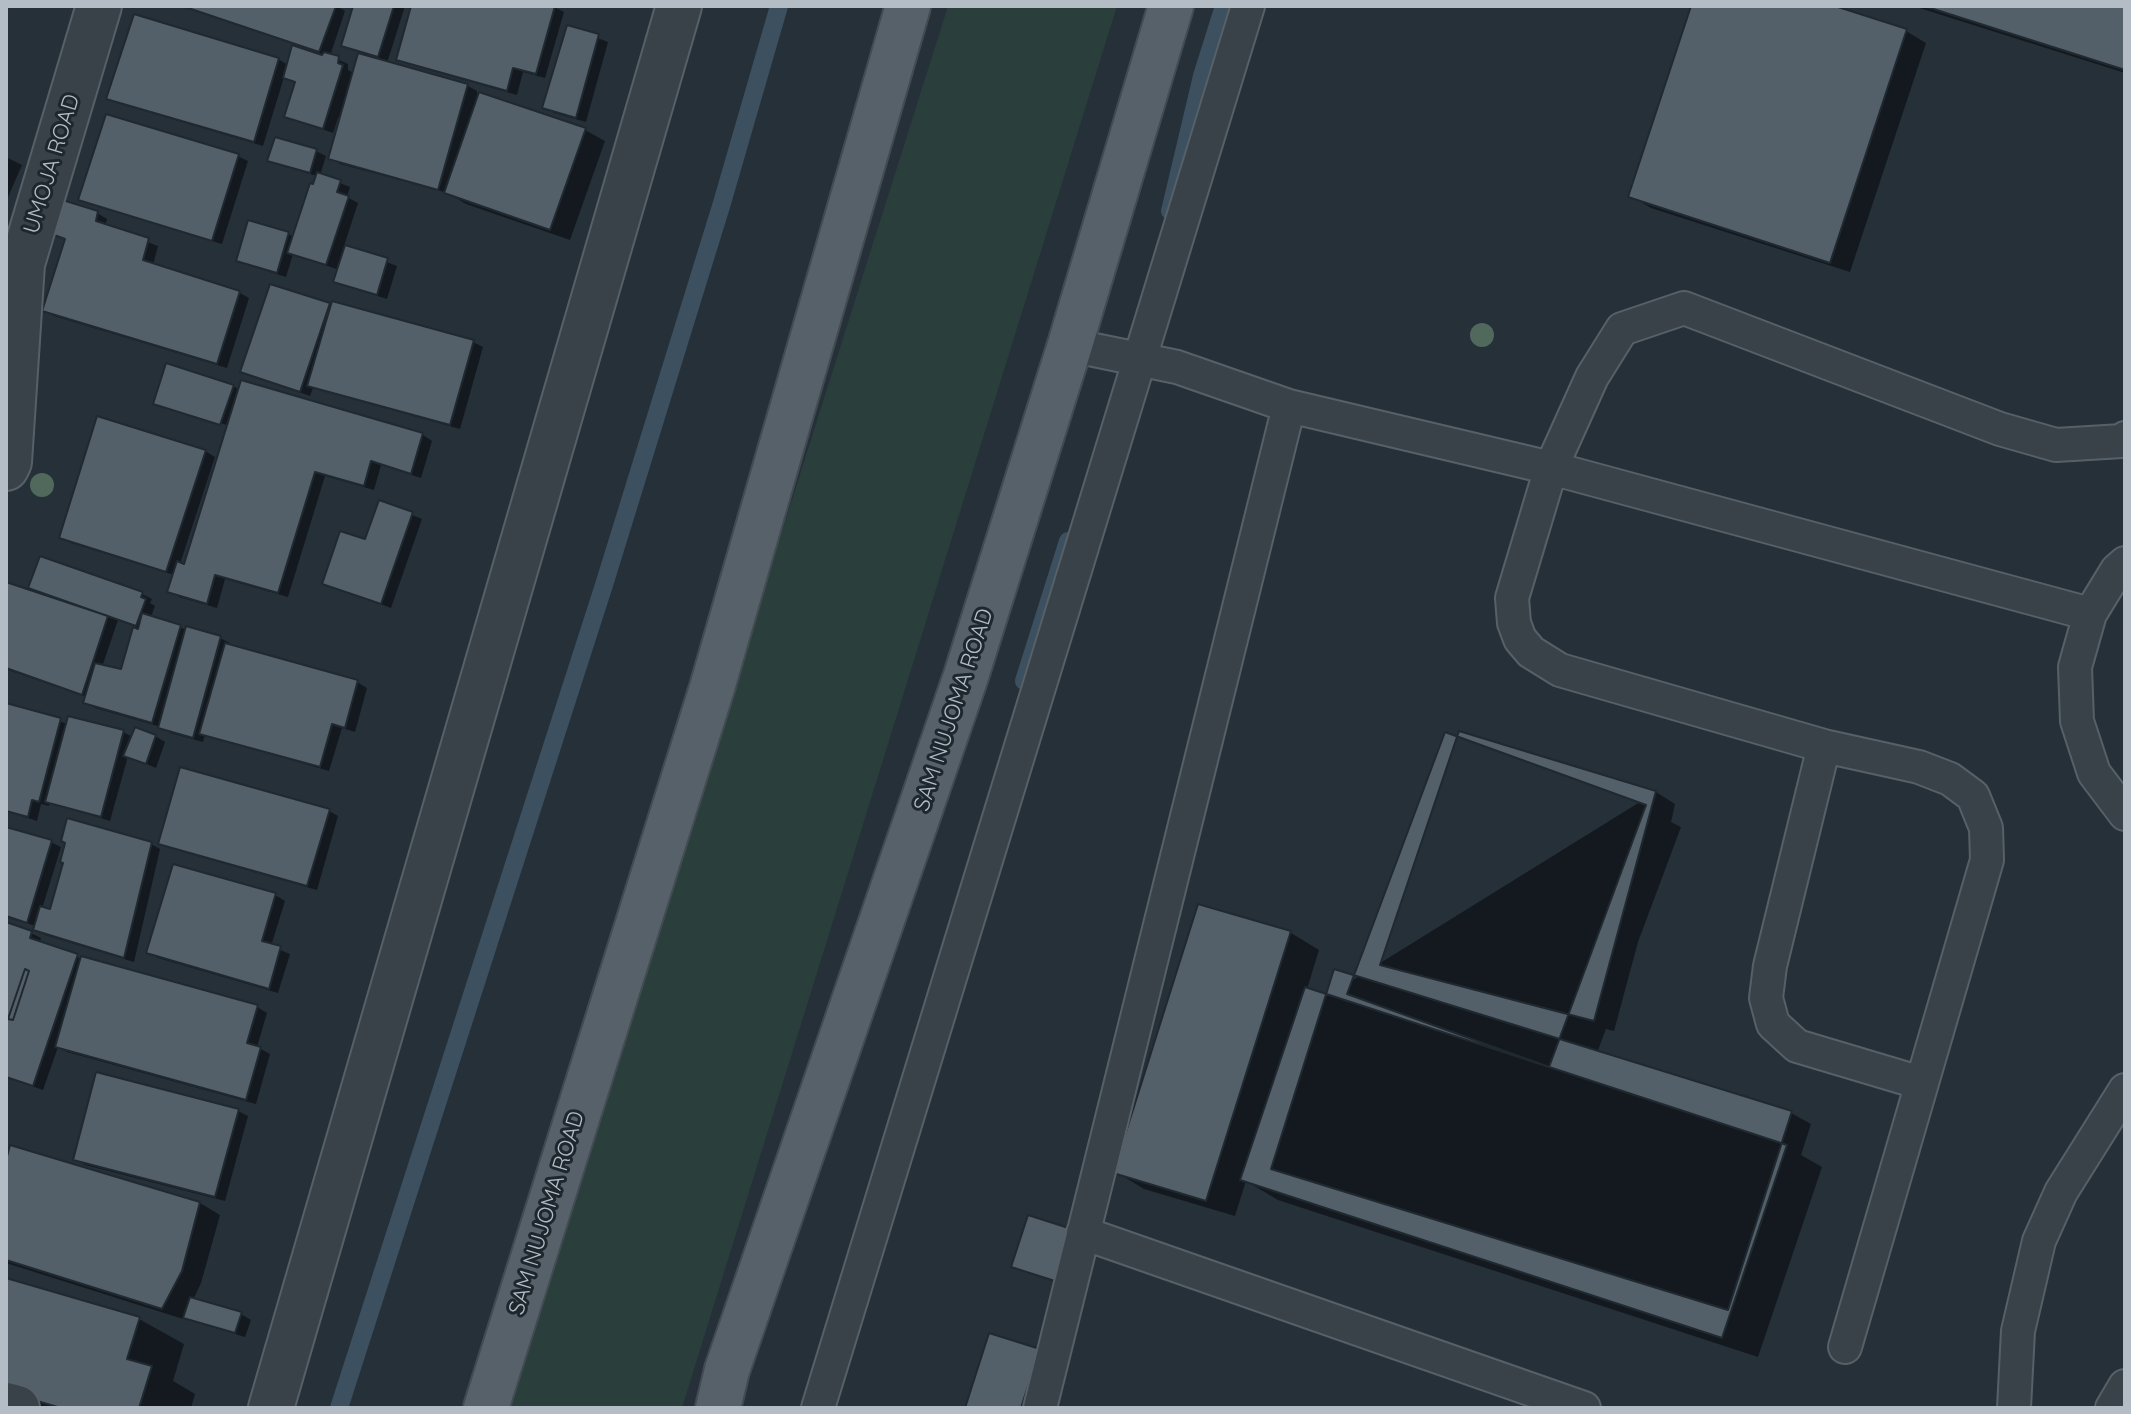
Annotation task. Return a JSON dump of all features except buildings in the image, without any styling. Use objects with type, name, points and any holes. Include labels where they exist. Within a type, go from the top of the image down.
[{"type":"main road","name":"SAM NUJOMA ROAD","points":[[486,1408],[712,688],[908,6]]},
{"type":"main road","name":"SAM NUJOMA ROAD","points":[[722,1395],[966,676],[1070,345],[1171,6]]},
{"type":"street","name":"UMOJA ROAD","points":[[6,468],[9,462],[22,264],[99,6]]},
{"type":"street","points":[[271,1408],[679,6]]},
{"type":"street","points":[[6,1405],[17,1408]]},
{"type":"lane","points":[[818,1408],[1248,6]]},
{"type":"lane","points":[[1845,1347],[1987,860],[1986,828],[1973,796],[1950,779],[1919,767],[1824,746],[1560,670],[1531,652],[1520,639],[1514,623],[1512,598],[1551,468],[1592,377],[1622,329],[1684,308],[2000,429],[2056,445],[2125,438]]},
{"type":"lane","points":[[1070,345],[1177,367],[1289,406],[1551,468],[2090,614]]},
{"type":"lane","points":[[1040,1408],[1289,406]]},
{"type":"lane","points":[[2125,563],[2117,570],[2090,614],[2075,667],[2077,721],[2094,773],[2125,814]]},
{"type":"lane","points":[[1824,746],[1770,966],[1766,998],[1773,1024],[1797,1046],[1921,1083]]},
{"type":"lane","points":[[2014,1408],[2018,1331],[2039,1241],[2061,1192],[2125,1090]]},
{"type":"lane","points":[[1083,1233],[1584,1408]]},
{"type":"lane","points":[[2112,1408],[2125,1386]]},
{"type":"green space","points":[[948,6],[1117,6],[682,1408],[505,1408]]},
{"type":"waterway","points":[[339,1408],[604,585],[722,203],[779,6]]},
{"type":"waterway","points":[[1170,211],[1202,76],[1224,6]]},
{"type":"waterway","points":[[1024,681],[1068,541]]}]
